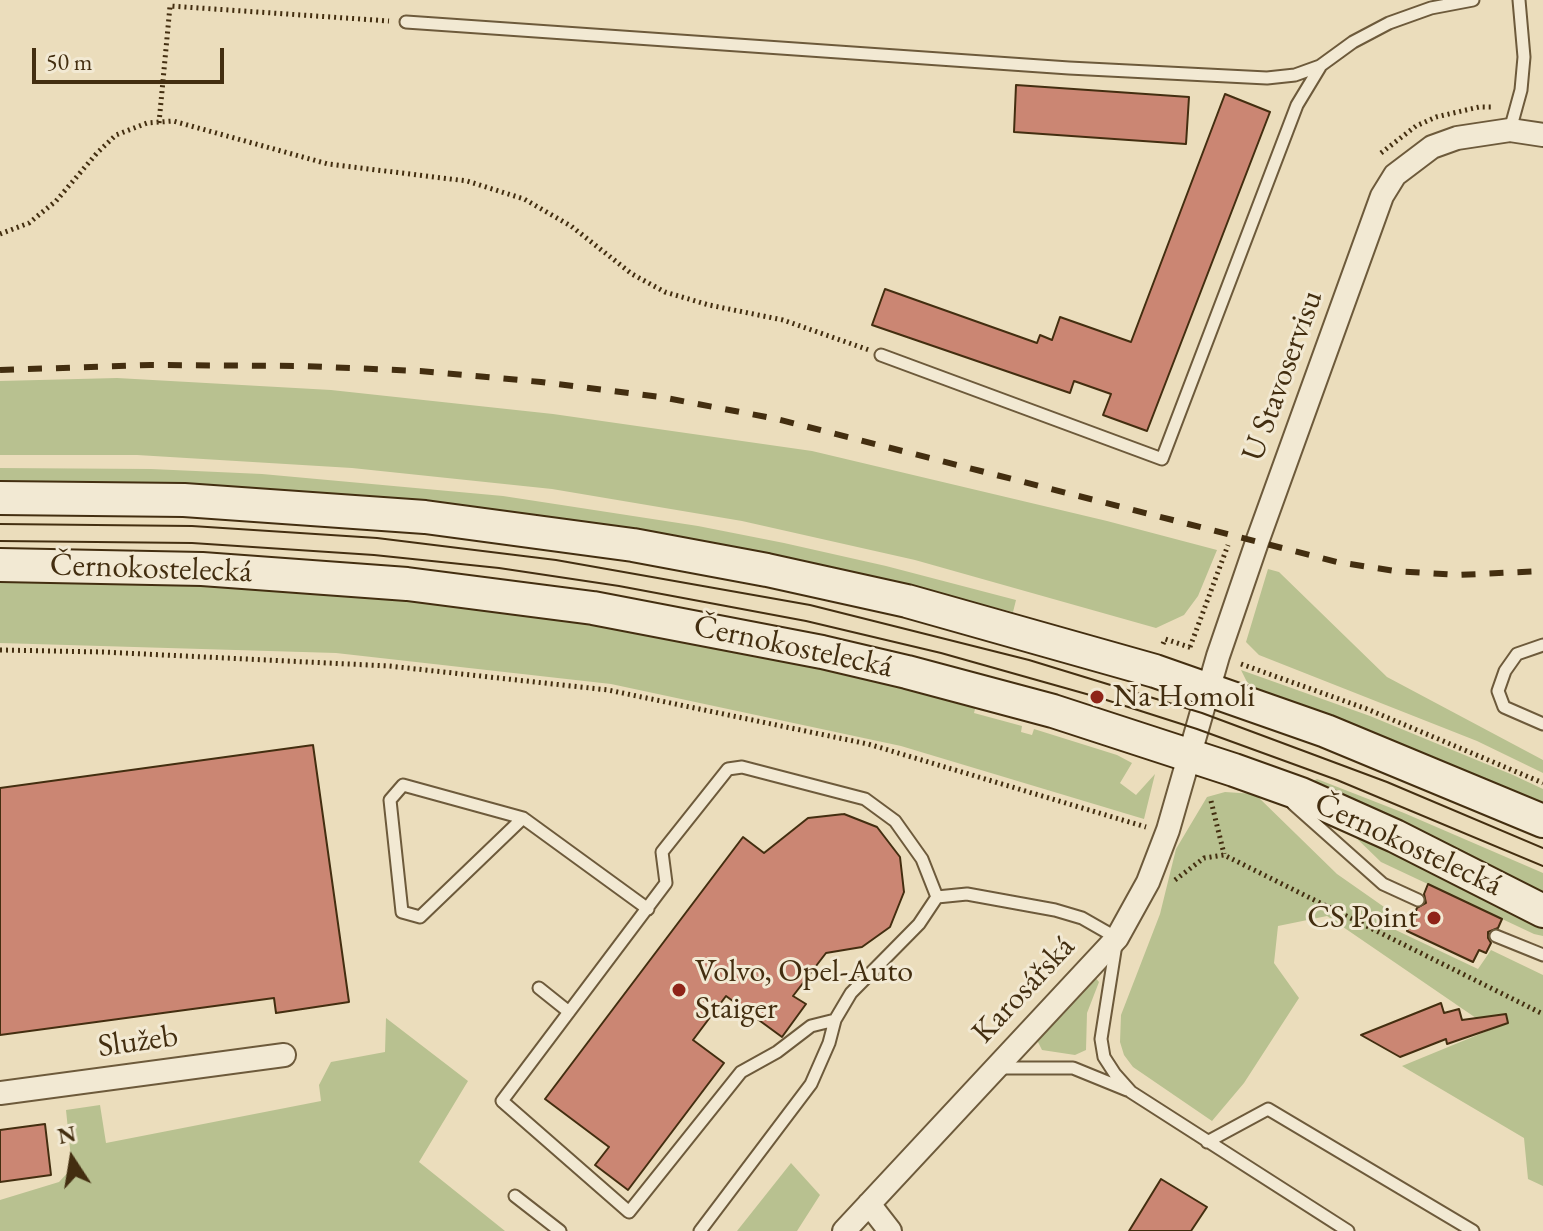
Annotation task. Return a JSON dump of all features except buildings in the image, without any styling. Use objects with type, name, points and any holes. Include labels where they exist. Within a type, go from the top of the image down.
[{"type":"main road","points":[[0,498],[116,498],[262,504],[425,517],[563,535],[767,570],[907,601],[1155,671],[1326,731],[1543,821]]},
{"type":"main road","name":"Černokostelecká","points":[[0,565],[137,566],[280,573],[433,587],[593,608],[727,632],[907,672],[1053,711],[1269,782],[1395,836],[1543,911]]},
{"type":"street","name":"U Stavoservisu","points":[[1190,755],[1208,689],[1257,542],[1382,196],[1395,175],[1432,147],[1472,134],[1510,130],[1543,135]]},
{"type":"street","name":"Karosářská","points":[[844,1231],[1117,938],[1148,882],[1168,830],[1190,755]]},
{"type":"street","name":"Služeb","points":[[0,1093],[284,1055]]},
{"type":"street","points":[[869,1204],[890,1231]]},
{"type":"lane","points":[[406,22],[1240,79],[1295,75],[1320,66],[1353,42],[1389,23],[1431,8],[1473,0]]},
{"type":"lane","points":[[1510,130],[1521,90],[1524,57],[1519,0]]},
{"type":"lane","points":[[881,355],[1162,459],[1297,105],[1320,66]]},
{"type":"lane","points":[[1543,645],[1517,654],[1505,671],[1498,691],[1504,707],[1527,720],[1543,724]]},
{"type":"lane","points":[[835,1020],[811,1026],[777,1052],[741,1072],[629,1212],[502,1101],[666,883],[662,852],[728,769],[742,767],[865,799],[895,821],[922,859],[937,897]]},
{"type":"lane","points":[[1269,782],[1383,884],[1418,900]]},
{"type":"lane","points":[[523,818],[420,917],[402,912],[390,800],[403,785],[523,818],[648,909]]},
{"type":"lane","points":[[937,897],[967,894],[1055,910],[1082,918],[1117,938],[1101,1039],[1104,1057],[1131,1092]]},
{"type":"lane","points":[[700,1231],[811,1084],[829,1043],[835,1020],[851,993],[919,924],[937,897]]},
{"type":"lane","points":[[1496,936],[1543,955]]},
{"type":"lane","points":[[539,988],[569,1012]]},
{"type":"lane","points":[[995,1068],[1073,1068],[1131,1092],[1348,1231]]},
{"type":"lane","points":[[1207,1142],[1268,1109],[1473,1231]]},
{"type":"lane","points":[[515,1196],[560,1231]]},
{"type":"path","points":[[159,123],[170,6],[406,22]]},
{"type":"path","points":[[0,234],[29,223],[56,201],[116,135],[147,123],[173,121],[328,164],[467,181],[524,199],[571,226],[632,274],[665,292],[709,305],[783,320],[881,355]]},
{"type":"path","points":[[1165,639],[1193,648]]},
{"type":"path","points":[[0,650],[389,666],[608,690],[868,744],[1146,829]]},
{"type":"path","points":[[1241,664],[1367,709],[1543,783]]},
{"type":"path","points":[[1211,801],[1224,855]]},
{"type":"path","points":[[1164,888],[1204,858],[1224,855],[1543,1014]]},
{"type":"green space","points":[[117,378],[331,390],[553,414],[812,451],[1217,550],[1198,596],[1184,615],[1156,628],[915,560],[742,521],[552,489],[352,468],[137,455],[0,455],[0,381]]},
{"type":"green space","points":[[0,468],[151,469],[262,474],[503,496],[698,526],[784,543],[1016,600],[1013,612],[912,587],[616,527],[501,511],[381,497],[209,485],[0,482]]},
{"type":"green space","points":[[1268,569],[1279,572],[1387,677],[1543,760],[1543,773],[1477,741],[1259,655],[1246,642]]},
{"type":"green space","points":[[0,580],[222,585],[365,595],[580,622],[798,662],[976,705],[974,713],[1022,726],[1021,732],[1032,735],[1034,729],[1117,755],[1132,763],[1120,783],[1136,795],[1155,774],[1144,819],[901,746],[611,684],[336,653],[0,643]]},
{"type":"green space","points":[[1241,670],[1370,716],[1513,775],[1543,789],[1543,804],[1437,758],[1257,690],[1247,682]]},
{"type":"green space","points":[[1317,779],[1543,873],[1543,893],[1310,783]]},
{"type":"green space","points":[[1225,792],[1255,794],[1337,874],[1387,909],[1383,924],[1478,969],[1491,950],[1543,975],[1543,1186],[1528,1179],[1524,1138],[1402,1066],[1492,1029],[1327,916],[1278,926],[1274,963],[1299,998],[1244,1083],[1212,1121],[1133,1067],[1124,1055],[1120,1042],[1121,1015],[1160,914],[1176,849],[1207,797]]},
{"type":"green space","points":[[1350,832],[1396,852],[1543,928],[1543,936],[1381,862]]},
{"type":"green space","points":[[1094,976],[1099,982],[1087,1013],[1086,1050],[1075,1055],[1042,1050],[1038,1042],[1040,1035]]},
{"type":"green space","points":[[386,1018],[468,1081],[419,1162],[505,1231],[0,1231],[0,1200],[59,1182],[72,1168],[66,1110],[100,1105],[106,1143],[321,1101],[319,1085],[331,1062],[385,1052]]},
{"type":"green space","points":[[791,1163],[820,1195],[797,1231],[737,1231]]},
{"type":"tram line","points":[[0,524],[192,526],[377,538],[556,560],[810,605],[1029,660],[1202,713],[1387,782],[1543,848]]},
{"type":"tram line","points":[[0,541],[192,543],[374,555],[499,568],[619,586],[806,621],[941,653],[1197,729],[1337,780],[1543,866]]},
{"type":"railway","points":[[0,370],[151,365],[302,366],[420,371],[661,397],[777,419],[1337,562],[1395,571],[1458,575],[1543,571]]},
{"type":"place","name":"Na Homoli","points":[[1097,697]]},
{"type":"place","name":"CS Point","points":[[1434,918]]},
{"type":"place","name":"Volvo, Opel-Auto Staiger","points":[[679,990]]}]
